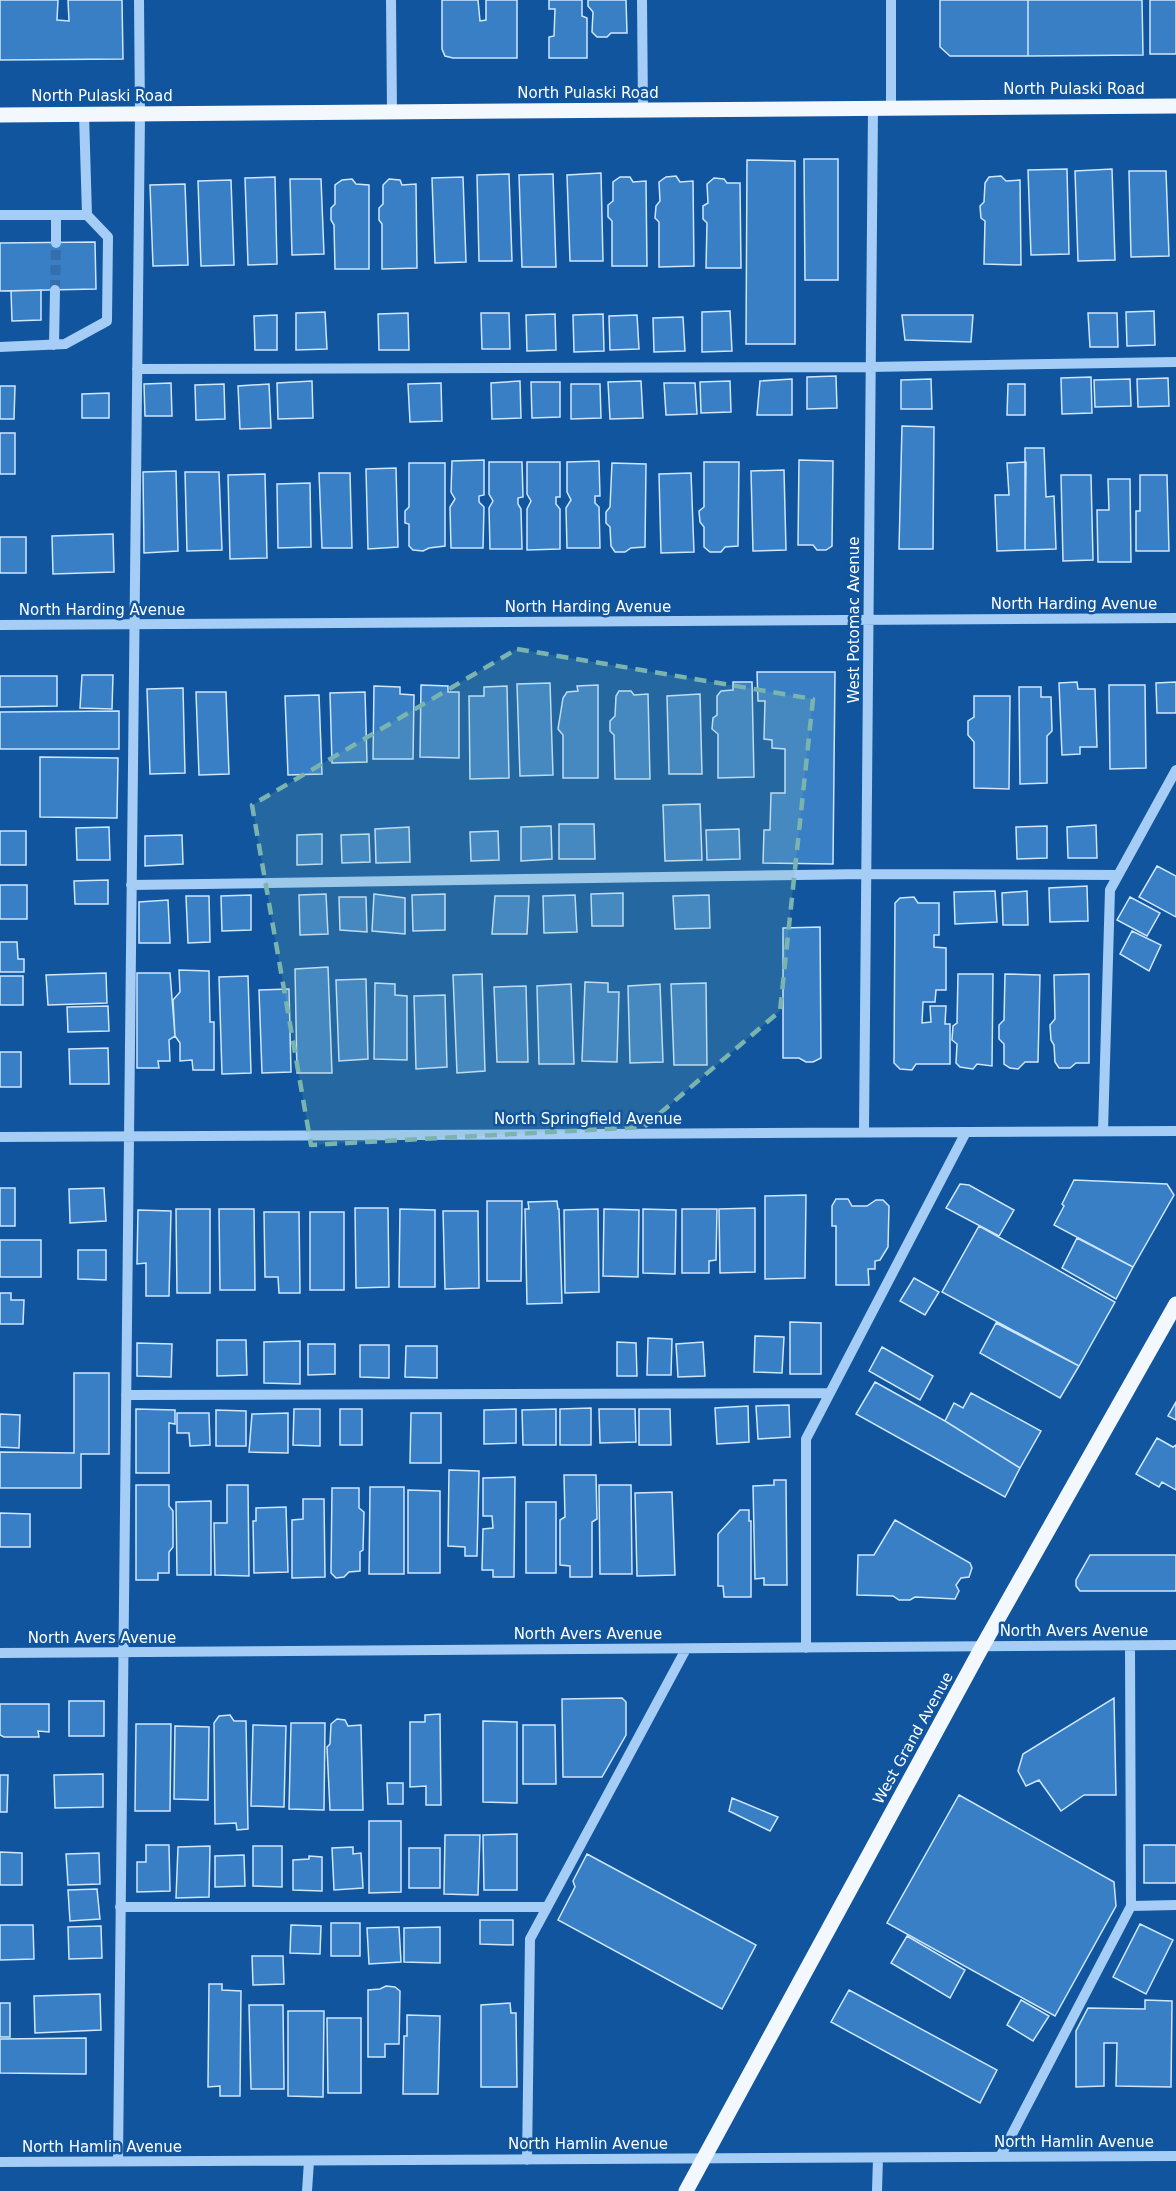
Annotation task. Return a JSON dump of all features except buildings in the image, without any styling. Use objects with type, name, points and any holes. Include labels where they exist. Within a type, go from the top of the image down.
[{"type":"main road","name":"North Pulaski Road","points":[[0,115],[1176,106]]},
{"type":"main road","name":"West Grand Avenue","points":[[686,2191],[982,1647],[1176,1304]]},
{"type":"street","points":[[118,2161],[140,114],[139,0]]},
{"type":"street","points":[[391,0],[392,112]]},
{"type":"street","points":[[642,0],[643,110]]},
{"type":"street","points":[[891,0],[891,109]]},
{"type":"street","name":"West Potomac Avenue","points":[[864,1132],[873,109]]},
{"type":"street","points":[[0,347],[65,344],[107,321],[108,237],[87,215],[84,114]]},
{"type":"street","points":[[56,215],[56,243]]},
{"type":"street","points":[[0,216],[87,215]]},
{"type":"street","points":[[54,345],[55,290]]},
{"type":"street","points":[[137,369],[870,367],[1176,362]]},
{"type":"street","name":"North Harding Avenue","points":[[0,625],[1176,618]]},
{"type":"street","points":[[1103,1131],[1110,890],[1176,770]]},
{"type":"street","points":[[131,885],[867,874],[1118,875]]},
{"type":"street","name":"North Springfield Avenue","points":[[0,1137],[1176,1131]]},
{"type":"street","points":[[806,1648],[806,1439],[945,1177],[966,1132]]},
{"type":"street","points":[[126,1395],[830,1393]]},
{"type":"street","name":"North Avers Avenue","points":[[0,1653],[1176,1645]]},
{"type":"street","points":[[1000,2157],[1131,1906],[1130,1646]]},
{"type":"street","points":[[527,2160],[530,1939],[686,1648]]},
{"type":"street","points":[[1131,1906],[1176,1905]]},
{"type":"street","points":[[120,1907],[547,1907]]},
{"type":"street","name":"North Hamlin Avenue","points":[[0,2162],[1176,2156]]},
{"type":"street","points":[[877,2191],[878,2158]]},
{"type":"street","points":[[307,2191],[309,2161]]},
{"type":"highlighted area","points":[[517,649],[813,699],[780,1011],[644,1127],[311,1145],[252,805]]},
{"type":"tunnel","points":[[55,290],[56,243]]}]
